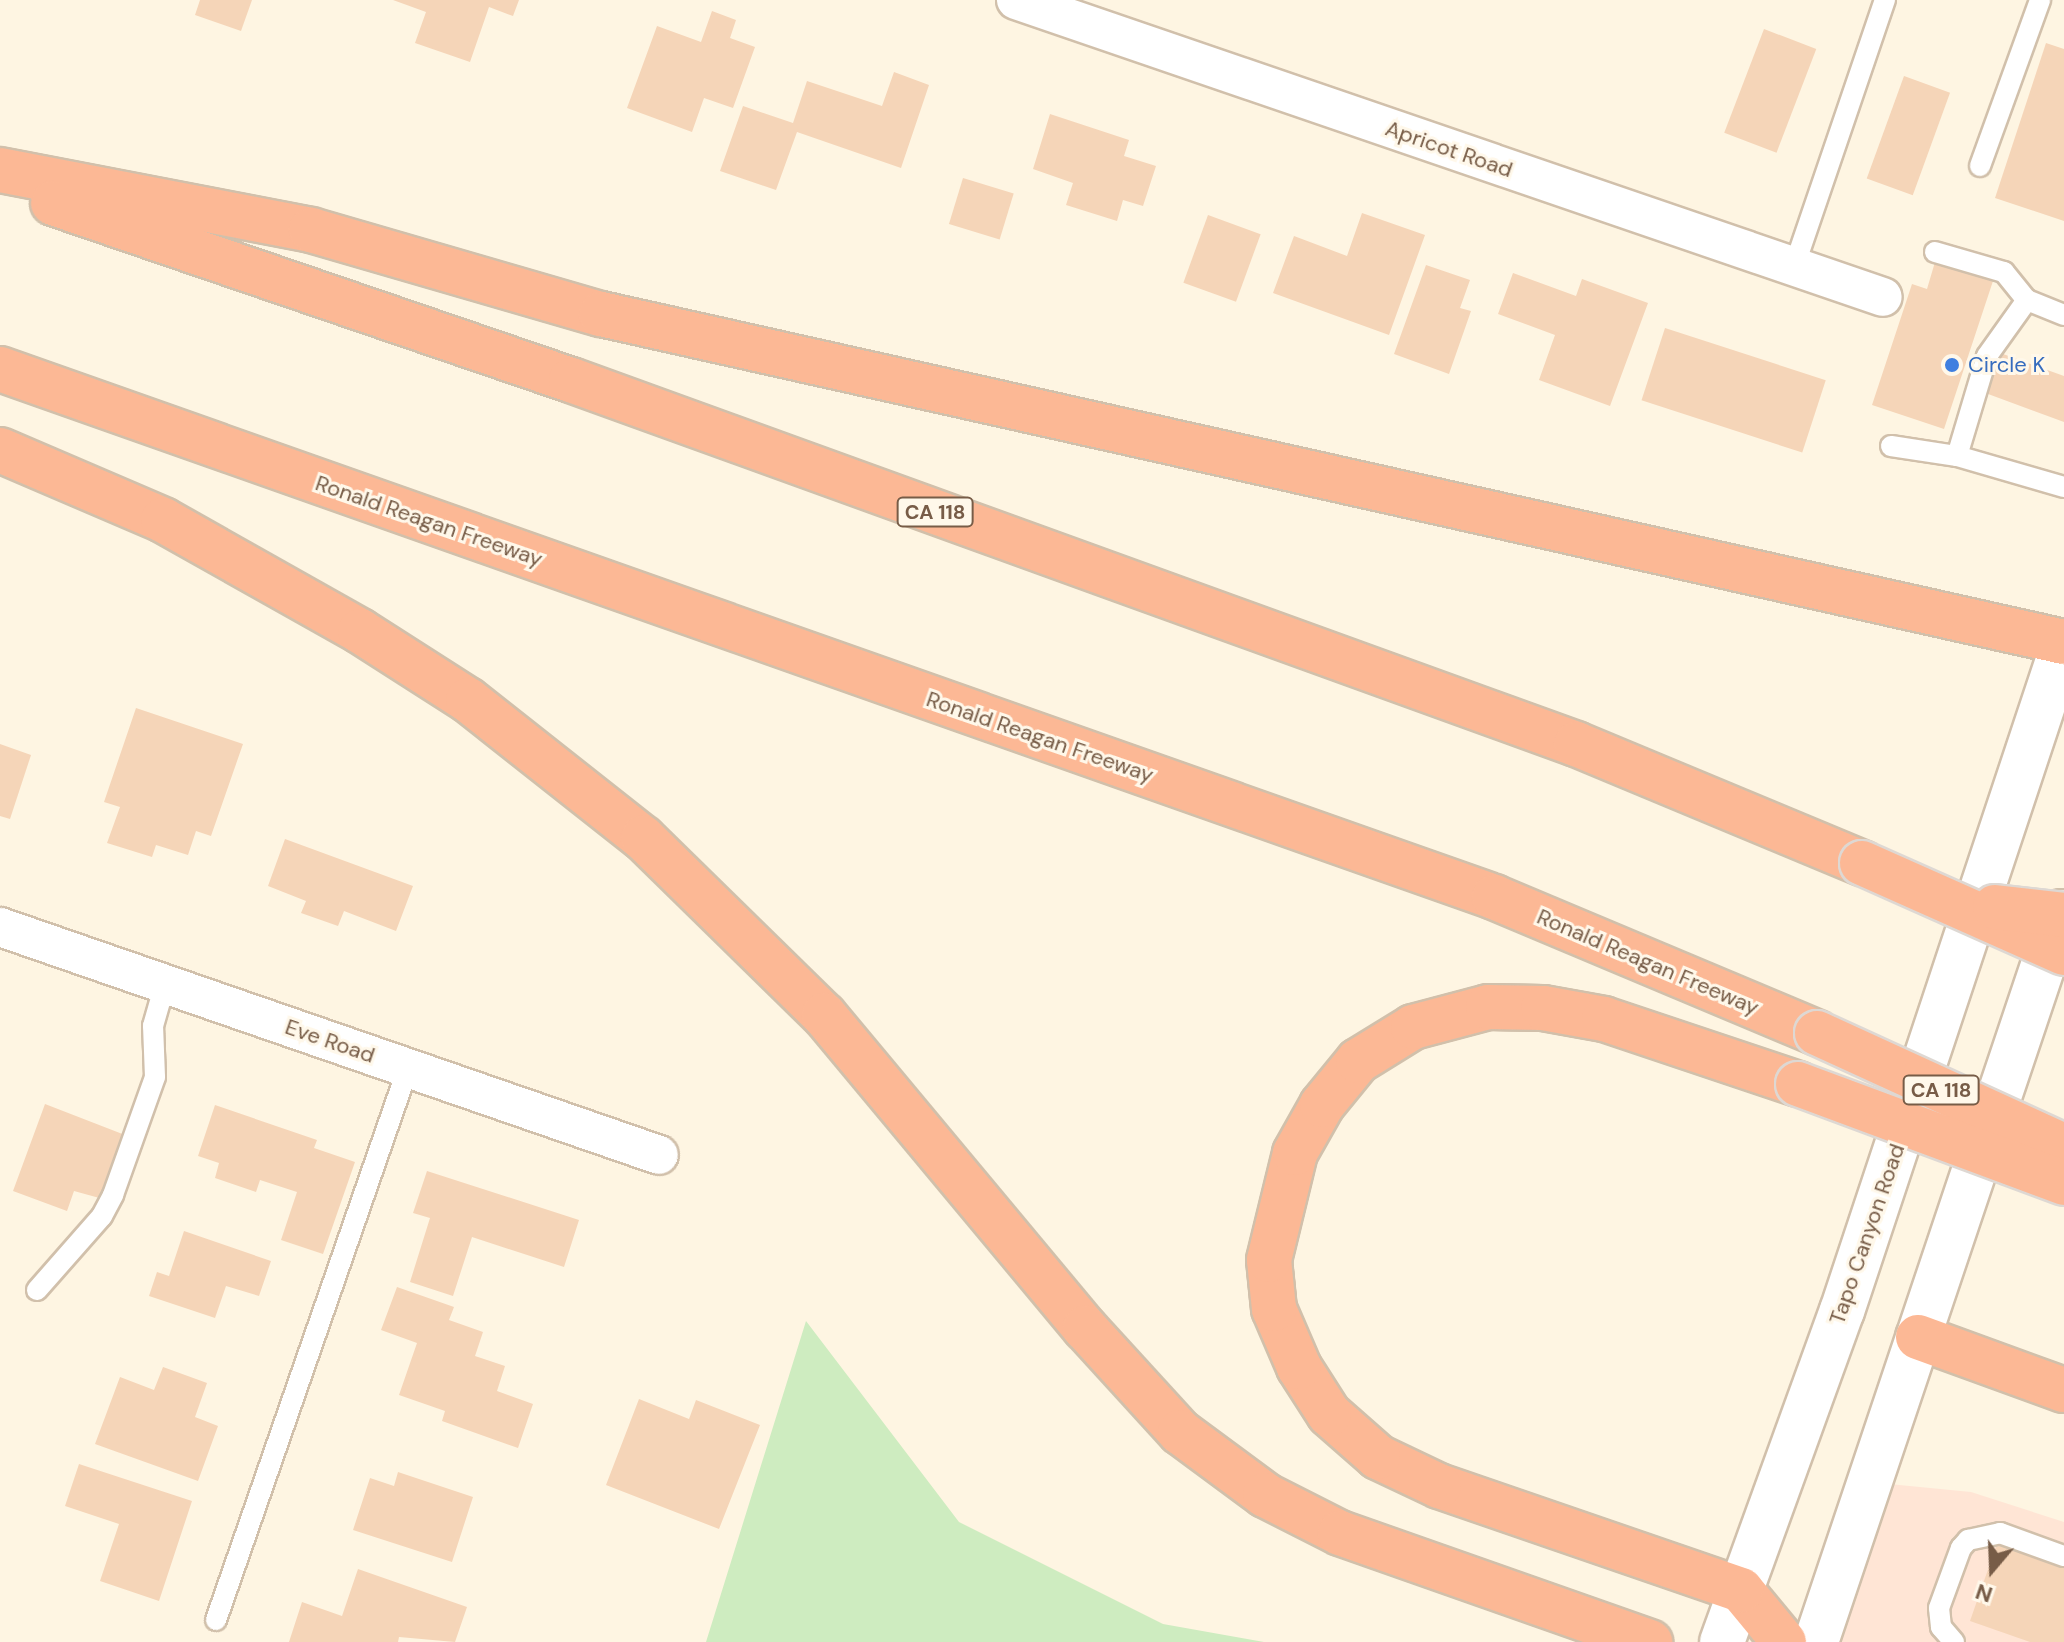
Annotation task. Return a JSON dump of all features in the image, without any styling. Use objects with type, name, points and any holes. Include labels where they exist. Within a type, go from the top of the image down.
[{"type":"highway","points":[[0,170],[311,230],[601,314],[2064,642]]},
{"type":"highway","name":"CA 118","points":[[0,185],[571,380],[1576,744],[1862,863],[2064,953]]},
{"type":"highway","name":"Ronald Reagan Freeway","points":[[0,369],[1494,897],[1817,1033],[2064,1146]]},
{"type":"highway","points":[[0,450],[163,520],[360,631],[468,700],[643,838],[824,1015],[1085,1328],[1180,1432],[1253,1486],[1340,1533],[1650,1642]]},
{"type":"highway","points":[[1953,902],[2064,915]]},
{"type":"highway","points":[[1784,1642],[1741,1590],[1439,1486],[1378,1457],[1329,1414],[1299,1367],[1274,1309],[1269,1260],[1295,1153],[1322,1105],[1358,1061],[1413,1027],[1488,1007],[1543,1008],[1604,1019],[1798,1084],[2064,1183]]},
{"type":"highway","points":[[1918,1337],[2064,1390]]},
{"type":"main road","name":"Tapo Canyon Road","points":[[1722,1642],[1842,1311],[2064,642]]},
{"type":"main road","points":[[1816,1642],[2064,903]]},
{"type":"street","name":"Apricot Road","points":[[1016,0],[1883,297]]},
{"type":"street","name":"Eve Road","points":[[0,927],[659,1155]]},
{"type":"lane","points":[[1794,267],[1885,0]]},
{"type":"lane","points":[[1980,166],[2040,0]]},
{"type":"lane","points":[[1935,252],[2004,272],[2027,300],[2064,315]]},
{"type":"lane","points":[[1957,456],[1987,356],[2027,300]]},
{"type":"lane","points":[[1891,446],[1957,456],[2064,487]]},
{"type":"lane","points":[[37,1290],[102,1216],[113,1195],[155,1077],[153,1026],[165,984]]},
{"type":"lane","points":[[216,1620],[408,1068]]},
{"type":"lane","points":[[1954,1642],[1941,1627],[1939,1608],[1968,1540],[2000,1533],[2064,1556]]},
{"type":"shaded area","points":[[1889,1484],[1971,1492],[2064,1522],[2064,1642],[1834,1642]]},
{"type":"green space","points":[[806,1321],[959,1522],[1163,1624],[1264,1642],[706,1642]]},
{"type":"building","points":[[200,0],[252,0],[241,31],[195,15]]},
{"type":"building","points":[[393,0],[519,0],[513,16],[489,7],[470,62],[415,43],[426,12]]},
{"type":"building","points":[[712,11],[736,20],[730,38],[755,47],[733,108],[704,98],[692,132],[627,108],[657,26],[701,42]]},
{"type":"building","points":[[1764,29],[1816,49],[1777,153],[1724,133]]},
{"type":"building","points":[[2046,43],[2064,49],[2064,221],[1995,198]]},
{"type":"building","points":[[894,72],[929,85],[901,168],[797,132],[776,190],[720,171],[743,106],[793,123],[807,81],[882,106]]},
{"type":"building","points":[[1904,76],[1950,93],[1913,195],[1867,178]]},
{"type":"building","points":[[1050,114],[1129,140],[1124,156],[1156,166],[1143,206],[1123,200],[1117,221],[1066,205],[1073,183],[1033,169]]},
{"type":"building","points":[[963,178],[1014,193],[1000,239],[949,224]]},
{"type":"building","points":[[1362,213],[1425,235],[1389,335],[1273,293],[1294,236],[1347,256]]},
{"type":"building","points":[[1208,215],[1261,234],[1236,302],[1183,283]]},
{"type":"building","points":[[1935,262],[1993,281],[1944,429],[1872,405],[1912,284],[1927,289]]},
{"type":"building","points":[[1426,265],[1470,280],[1460,308],[1471,311],[1449,374],[1394,354]]},
{"type":"building","points":[[1513,273],[1576,296],[1582,279],[1648,303],[1610,406],[1539,380],[1555,335],[1498,314]]},
{"type":"building","points":[[1665,328],[1826,380],[1802,453],[1642,400]]},
{"type":"building","points":[[1995,351],[2064,376],[2064,422],[1980,391]]},
{"type":"building","points":[[136,708],[243,744],[211,836],[196,831],[188,855],[156,845],[152,857],[107,843],[120,807],[104,802]]},
{"type":"building","points":[[0,744],[31,755],[10,819],[0,816]]},
{"type":"building","points":[[285,839],[413,886],[396,931],[344,911],[338,926],[301,913],[306,901],[268,886]]},
{"type":"building","points":[[45,1104],[125,1135],[103,1199],[74,1191],[67,1211],[13,1191]]},
{"type":"building","points":[[215,1105],[317,1140],[314,1148],[355,1162],[323,1254],[281,1240],[297,1192],[260,1180],[256,1192],[215,1178],[219,1163],[198,1156]]},
{"type":"building","points":[[427,1171],[579,1220],[564,1267],[472,1237],[453,1296],[410,1282],[430,1218],[413,1213]]},
{"type":"building","points":[[184,1231],[271,1261],[259,1296],[226,1286],[215,1318],[149,1296],[157,1272],[169,1276]]},
{"type":"building","points":[[397,1287],[454,1307],[449,1320],[483,1332],[475,1356],[505,1366],[497,1391],[533,1404],[518,1448],[442,1421],[445,1411],[399,1395],[417,1343],[381,1330]]},
{"type":"building","points":[[163,1367],[207,1383],[195,1417],[218,1426],[198,1481],[95,1444],[120,1377],[154,1390]]},
{"type":"building","points":[[639,1399],[689,1419],[696,1400],[760,1425],[719,1529],[606,1485]]},
{"type":"building","points":[[79,1464],[192,1501],[159,1601],[100,1581],[119,1524],[65,1506]]},
{"type":"building","points":[[398,1472],[473,1497],[452,1562],[353,1530],[370,1478],[394,1486]]},
{"type":"building","points":[[1998,1541],[2064,1566],[2064,1642],[2030,1642],[1970,1621]]},
{"type":"building","points":[[358,1569],[467,1607],[455,1642],[399,1637],[398,1642],[289,1642],[302,1602],[342,1616]]},
{"type":"place","name":"Circle K","points":[[1952,365]]}]
